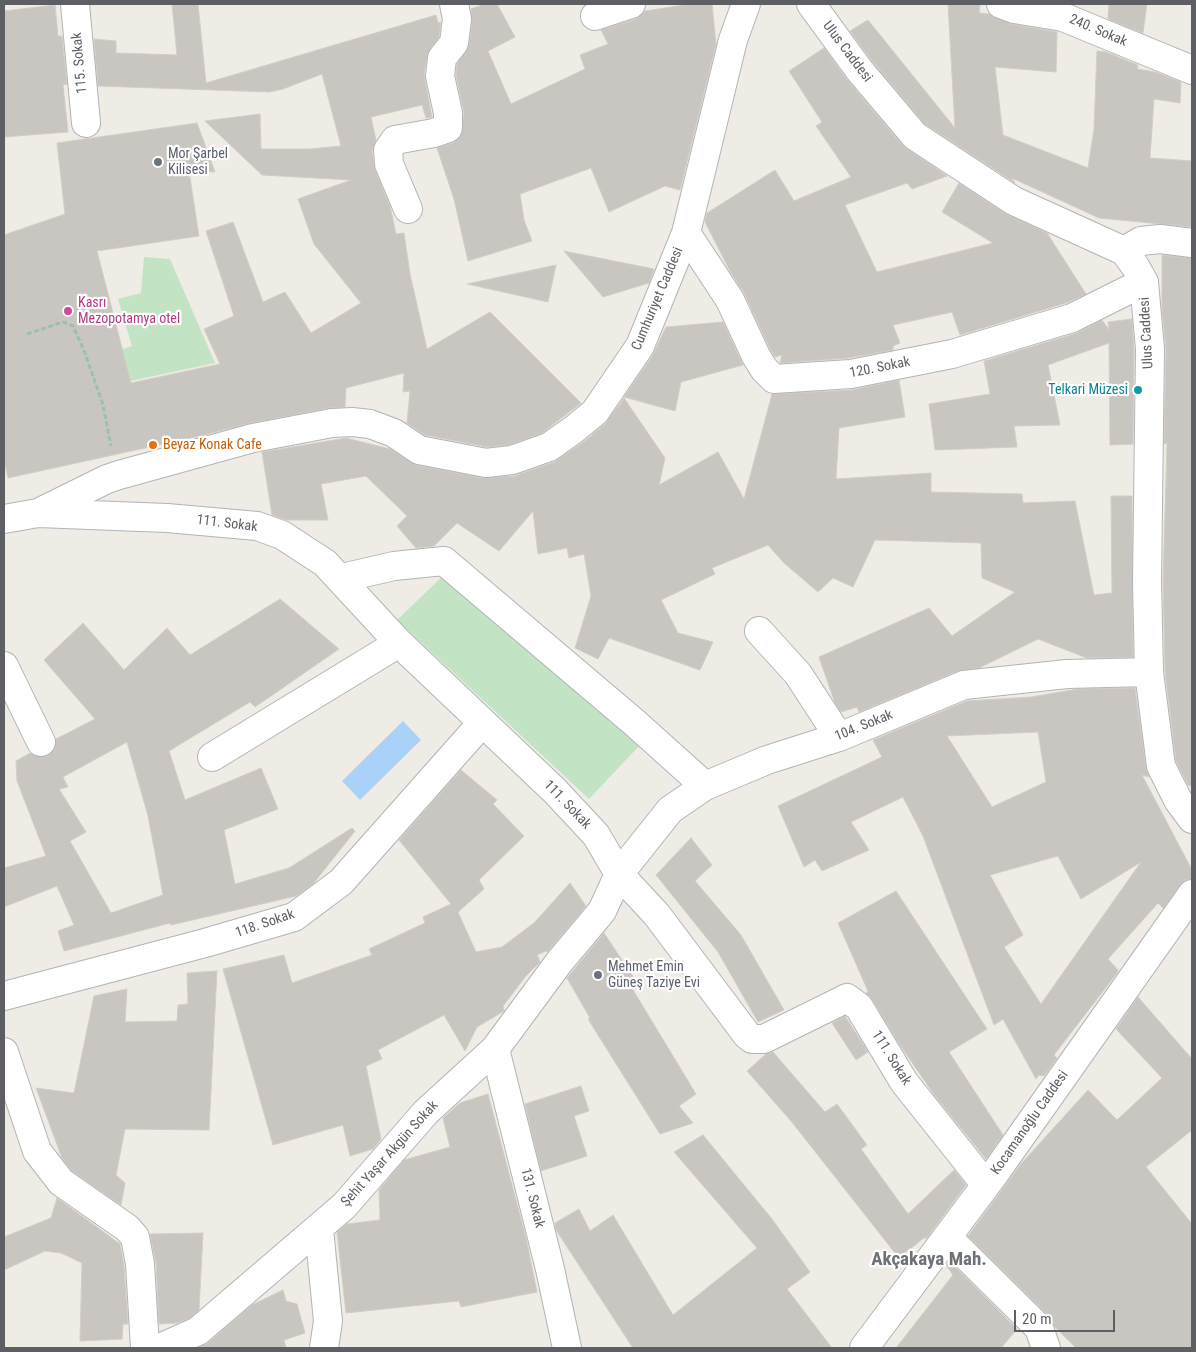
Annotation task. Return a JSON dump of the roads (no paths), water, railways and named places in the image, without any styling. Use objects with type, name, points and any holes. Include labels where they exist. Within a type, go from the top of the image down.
[{"type":"street","name":"115. Sokak","points":[[75,4],[86,123]]},
{"type":"street","points":[[408,209],[389,164],[388,150],[395,140],[434,133],[448,128],[448,113],[440,76],[442,58],[454,43],[457,19],[454,4]]},
{"type":"street","points":[[595,16],[631,4]]},
{"type":"street","name":"Cumhuriyet Caddesi","points":[[4,519],[38,513],[119,475],[252,438],[352,422],[370,424],[394,433],[419,450],[486,463],[512,460],[549,447],[595,412],[640,346],[686,233],[733,40],[746,4]]},
{"type":"street","name":"Ulus Caddesi","points":[[810,4],[860,71],[915,136],[1014,200],[1124,252],[1136,266],[1144,282],[1150,349],[1147,582],[1149,672],[1161,766],[1178,800],[1192,819]]},
{"type":"street","name":"240. Sokak","points":[[1001,4],[1014,9],[1063,17],[1192,70]]},
{"type":"street","name":"120. Sokak","points":[[686,233],[730,300],[756,356],[774,379],[851,374],[952,354],[1072,318],[1144,282]]},
{"type":"street","points":[[1124,252],[1141,242],[1160,239],[1192,243]]},
{"type":"street","name":"111. Sokak","points":[[38,513],[167,518],[257,526],[282,535],[326,563],[342,578],[399,643],[555,791],[596,835],[619,874],[656,915],[715,990],[735,1022],[752,1039],[764,1039],[847,998],[859,1007],[904,1082],[986,1185]]},
{"type":"street","points":[[342,578],[394,566],[444,561],[705,786]]},
{"type":"street","points":[[760,631],[798,674],[839,737]]},
{"type":"street","points":[[212,757],[399,643]]},
{"type":"street","points":[[4,666],[41,742]]},
{"type":"street","name":"104. Sokak","points":[[619,874],[670,810],[705,786],[767,760],[839,737],[964,685],[1067,674],[1149,672]]},
{"type":"street","name":"118. Sokak","points":[[4,996],[205,943],[294,917],[341,882],[482,723]]},
{"type":"street","name":"Şehit Yaşar Akgün Sokak","points":[[160,1348],[198,1331],[344,1206],[426,1112],[495,1049],[560,961],[602,911],[619,874]]},
{"type":"street","name":"Kocamanoğlu Caddesi","points":[[864,1348],[986,1185],[1192,894]]},
{"type":"street","name":"131. Sokak","points":[[495,1049],[550,1269],[566,1348]]},
{"type":"street","points":[[4,1052],[37,1151],[62,1182],[127,1228],[135,1237],[140,1264],[145,1348]]},
{"type":"street","points":[[319,1228],[328,1321],[324,1348]]},
{"type":"street","points":[[947,1237],[1039,1328],[1046,1348]]},
{"type":"water","points":[[403,721],[421,740],[360,800],[342,781]]},
{"type":"place","name":"Mor Şarbel Kilisesi","points":[[158,162]]},
{"type":"place","name":"Kasrı Mezopotamya otel","points":[[68,311]]},
{"type":"place","name":"Telkari Müzesi","points":[[1138,390]]},
{"type":"place","name":"Beyaz Konak Cafe","points":[[153,445]]},
{"type":"place","name":"Mehmet Emin Güneş Taziye Evi","points":[[598,975]]},
{"type":"district","name":"Akçakaya Mah.","points":[[929,1260]]}]
